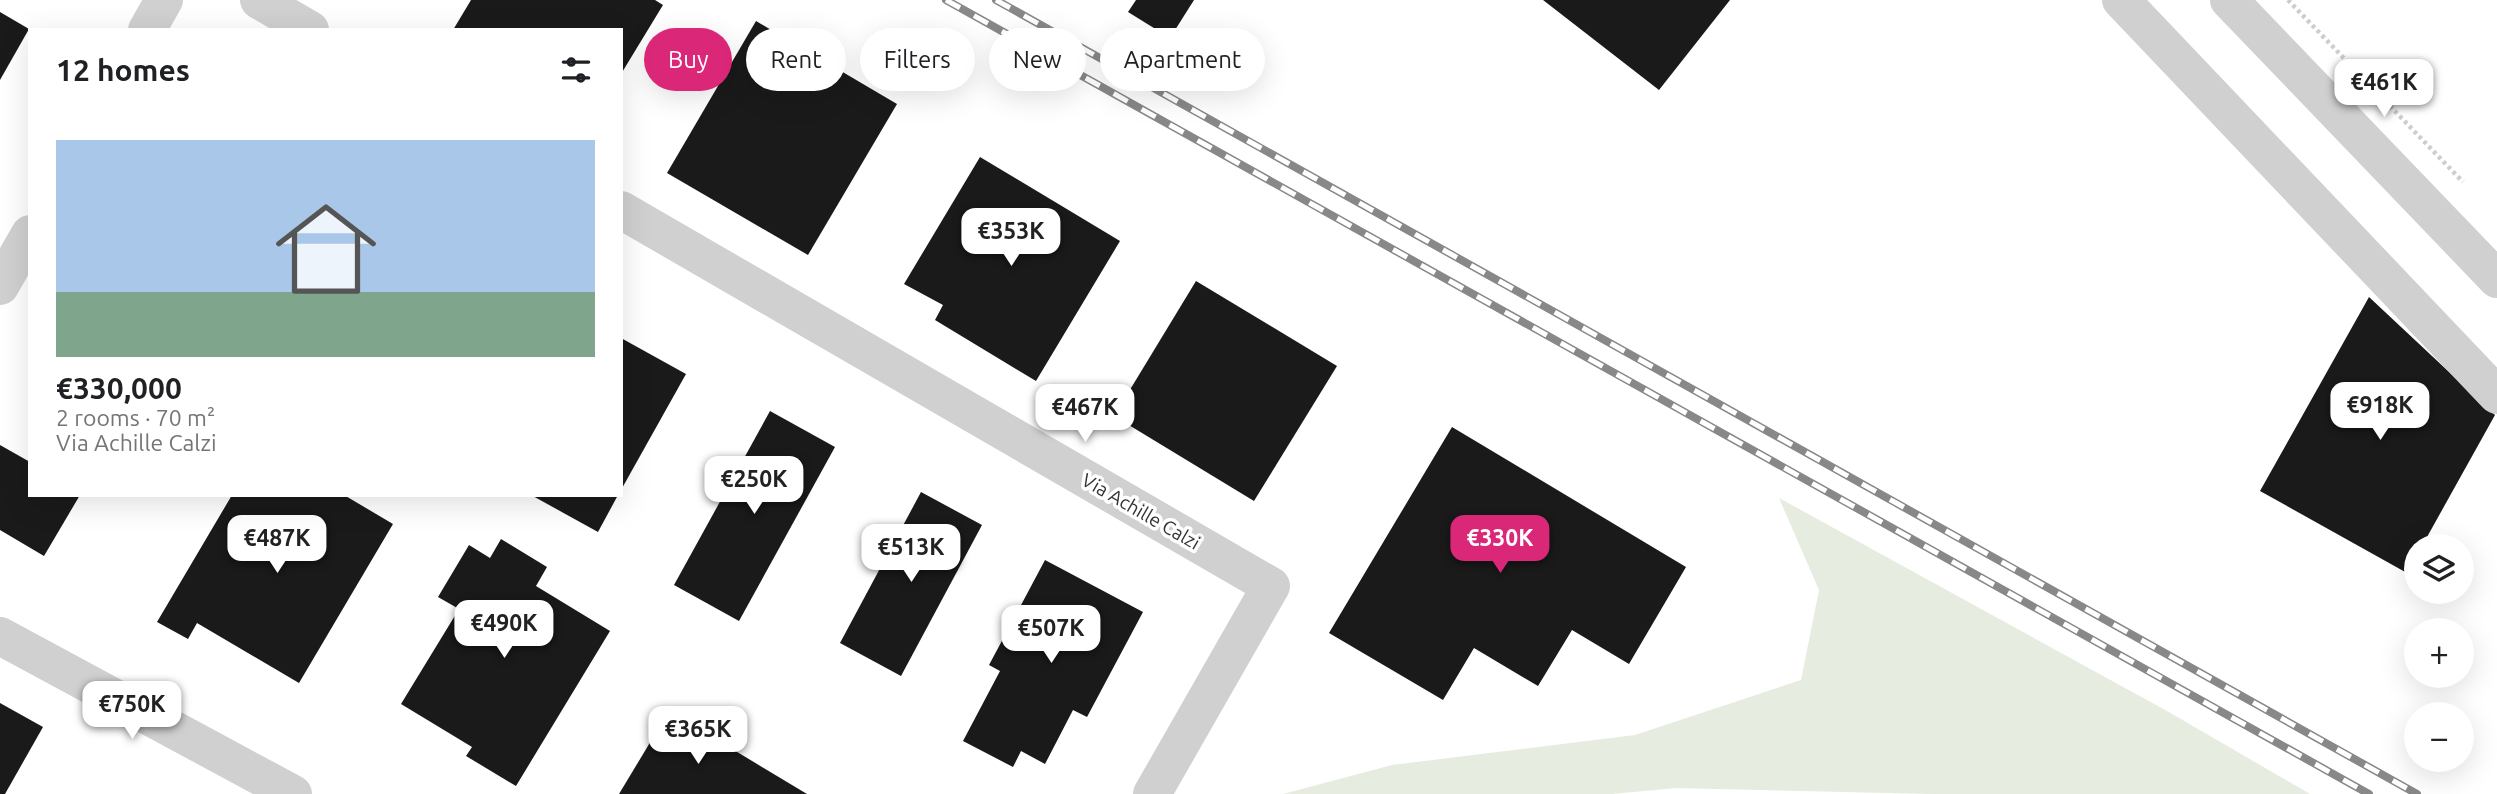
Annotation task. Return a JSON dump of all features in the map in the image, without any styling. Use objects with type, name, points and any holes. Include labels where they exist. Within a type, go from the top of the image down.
[{"type":"street","points":[[148,28],[164,0]]},
{"type":"street","points":[[259,0],[307,28]]},
{"type":"street","points":[[2121,0],[2497,395]]},
{"type":"street","points":[[2229,0],[2497,279]]},
{"type":"street","name":"Via Achille Calzi","points":[[623,211],[1271,586],[1152,794]]},
{"type":"street","points":[[0,286],[28,237]]},
{"type":"street","points":[[0,636],[293,794]]},
{"type":"path","points":[[2288,0],[2469,189]]},
{"type":"shaded area","points":[[1779,498],[2167,711],[2310,794],[1933,794],[1676,788],[1612,794],[1283,794],[1392,765],[1635,735],[1801,680],[1819,590]]},
{"type":"building","points":[[471,0],[655,0],[663,5],[649,28],[644,28],[644,36],[623,71],[623,28],[454,28]]},
{"type":"building","points":[[1136,0],[1194,0],[1176,28],[1154,28],[1128,12]]},
{"type":"building","points":[[1543,0],[1730,0],[1659,90]]},
{"type":"building","points":[[0,12],[28,31],[0,80]]},
{"type":"building","points":[[756,21],[768,28],[752,28]]},
{"type":"building","points":[[746,38],[746,91],[846,91],[846,74],[860,82],[860,91],[875,91],[897,104],[808,255],[667,173],[715,91],[732,91],[732,62]]},
{"type":"building","points":[[980,157],[1120,241],[1036,381],[935,320],[943,305],[904,284]]},
{"type":"building","points":[[1196,281],[1337,366],[1254,501],[1114,416]]},
{"type":"building","points":[[2369,297],[2495,415],[2429,534],[2404,534],[2404,571],[2260,491]]},
{"type":"building","points":[[623,339],[686,374],[623,486]]},
{"type":"building","points":[[770,411],[835,447],[739,621],[674,585]]},
{"type":"building","points":[[1452,427],[1686,567],[1629,664],[1572,630],[1538,686],[1474,648],[1443,700],[1329,633]]},
{"type":"building","points":[[0,445],[28,461],[28,497],[79,497],[44,556],[0,530]]},
{"type":"building","points":[[921,492],[982,525],[901,676],[840,643]]},
{"type":"building","points":[[231,497],[347,497],[393,524],[299,683],[197,623],[188,639],[157,622]]},
{"type":"building","points":[[535,497],[617,497],[598,532]]},
{"type":"building","points":[[501,539],[547,567],[536,586],[610,631],[516,786],[466,756],[472,747],[401,704],[459,609],[438,597],[469,545],[490,558]]},
{"type":"building","points":[[1045,560],[1143,612],[1087,717],[1073,710],[1045,764],[1021,751],[1013,767],[963,741],[1000,671],[989,665]]},
{"type":"building","points":[[0,703],[43,727],[5,794],[0,794]]},
{"type":"building","points":[[669,711],[807,794],[619,794]]},
{"type":"railway","points":[[946,0],[2369,794]]},
{"type":"railway","points":[[996,0],[2417,794]]}]
